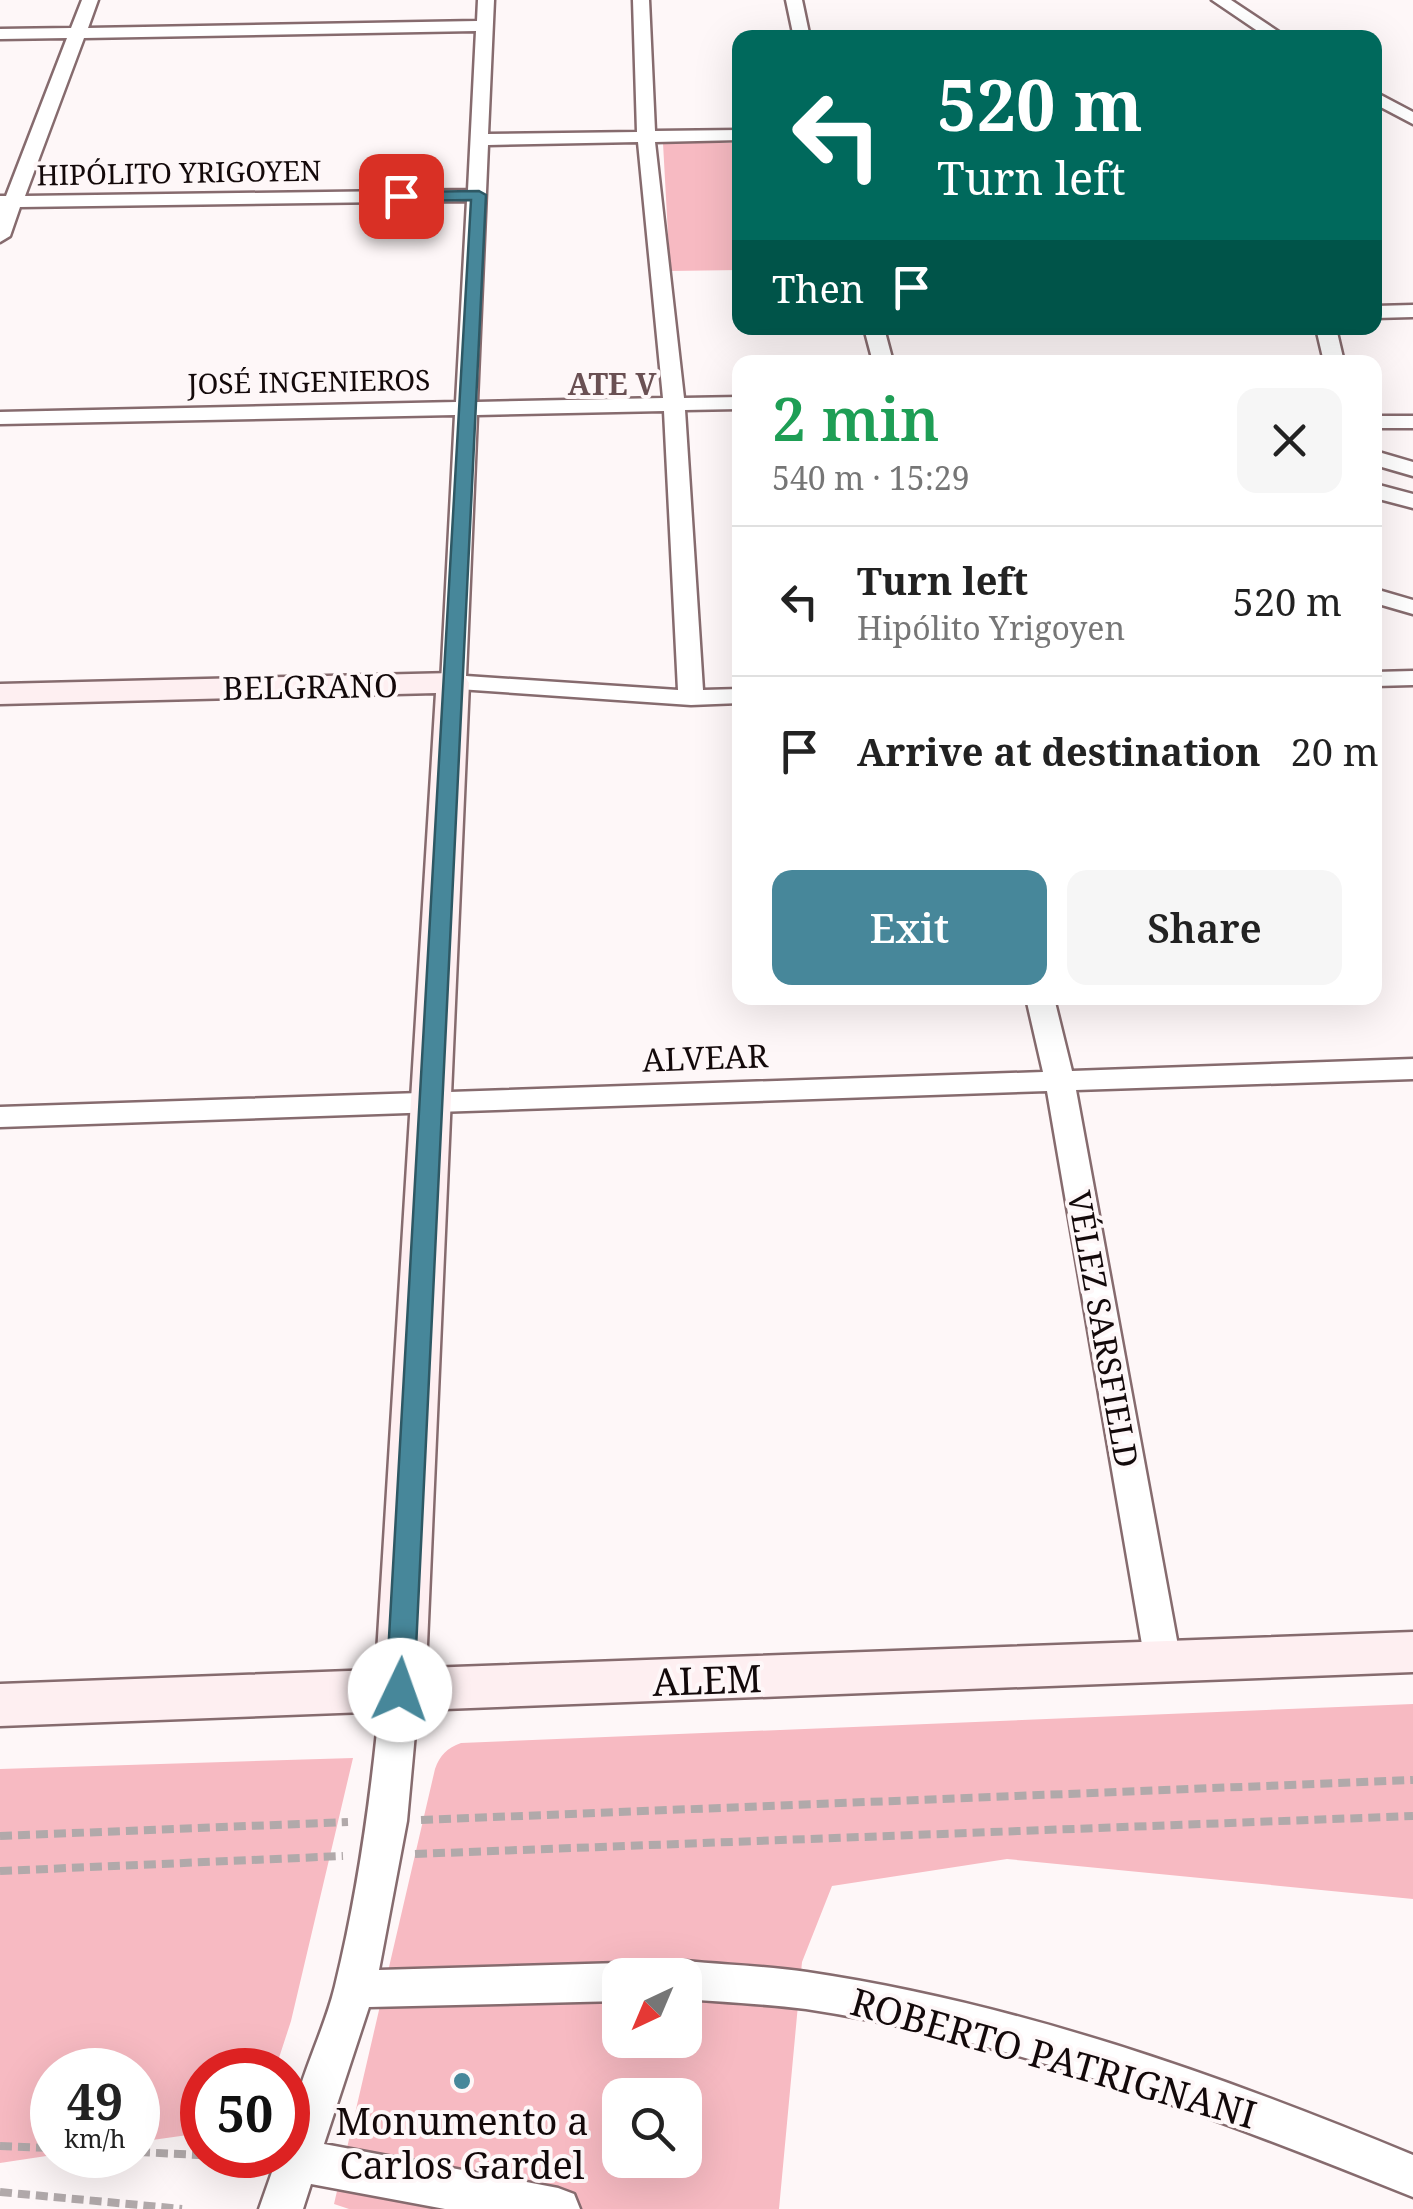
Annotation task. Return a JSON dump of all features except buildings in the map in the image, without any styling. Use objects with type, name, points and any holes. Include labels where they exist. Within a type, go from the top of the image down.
[{"type":"main road","name":"BELGRANO","points":[[0,694],[454,683]]},
{"type":"main road","points":[[400,1690],[454,683]]},
{"type":"main road","name":"ALEM","points":[[0,1704],[1413,1652]]},
{"type":"street","points":[[0,236],[6,202],[90,0]]},
{"type":"street","points":[[454,683],[486,0]]},
{"type":"street","points":[[641,0],[646,136],[674,404],[692,698]]},
{"type":"street","points":[[794,0],[800,30]]},
{"type":"street","points":[[1220,0],[1267,30]]},
{"type":"street","points":[[0,34],[485,26]]},
{"type":"street","points":[[1382,101],[1413,119]]},
{"type":"street","points":[[480,140],[732,135]]},
{"type":"street","name":"HIPÓLITO YRIGOYEN","points":[[6,202],[479,195]]},
{"type":"street","points":[[1382,312],[1413,311]]},
{"type":"street","name":"JOSÉ INGENIEROS","points":[[0,418],[732,402]]},
{"type":"street","points":[[1382,422],[1413,422]]},
{"type":"street","points":[[1382,460],[1413,469]]},
{"type":"street","points":[[1382,493],[1413,501]]},
{"type":"street","points":[[1382,598],[1413,607]]},
{"type":"street","points":[[1382,679],[1413,678]]},
{"type":"street","name":"BELGRANO","points":[[454,683],[692,698],[732,696]]},
{"type":"street","name":"VÉLEZ SARSFIELD","points":[[1042,1005],[1060,1082],[1164,1662]]},
{"type":"street","name":"ALVEAR","points":[[0,1117],[1413,1068]]},
{"type":"street","points":[[310,2119],[355,1989],[385,1838],[400,1690]]},
{"type":"street","points":[[355,1989],[602,1982]]},
{"type":"street","name":"ROBERTO PATRIGNANI","points":[[702,1982],[817,1992],[929,2014],[1126,2069],[1284,2121],[1413,2176]]},
{"type":"street","points":[[310,2163],[558,2209]]},
{"type":"street","points":[[281,2209],[290,2178]]},
{"type":"path","points":[[0,1870],[385,1838],[1413,1780]]},
{"type":"path","points":[[0,1836],[385,1838],[1413,1816]]},
{"type":"path","points":[[0,2146],[30,2147]]},
{"type":"path","points":[[0,2192],[182,2209]]},
{"type":"shaded area","points":[[663,143],[732,143],[732,270],[670,271]]},
{"type":"shaded area","points":[[1413,1704],[1413,1899],[1007,1859],[832,1886],[802,1962],[779,2209],[349,2209],[334,2204],[435,1769],[452,1747],[461,1743]]},
{"type":"shaded area","points":[[353,1758],[282,2048],[180,2048],[180,2136],[160,2139],[160,2048],[30,2048],[30,2158],[0,2163],[0,1769]]},
{"type":"place","name":"Monumento a Carlos Gardel","points":[[462,2081]]},
{"type":"district","name":"ATE V","points":[[612,383]]},
{"type":"route","points":[[400,1690],[479,195],[401,196]]}]
